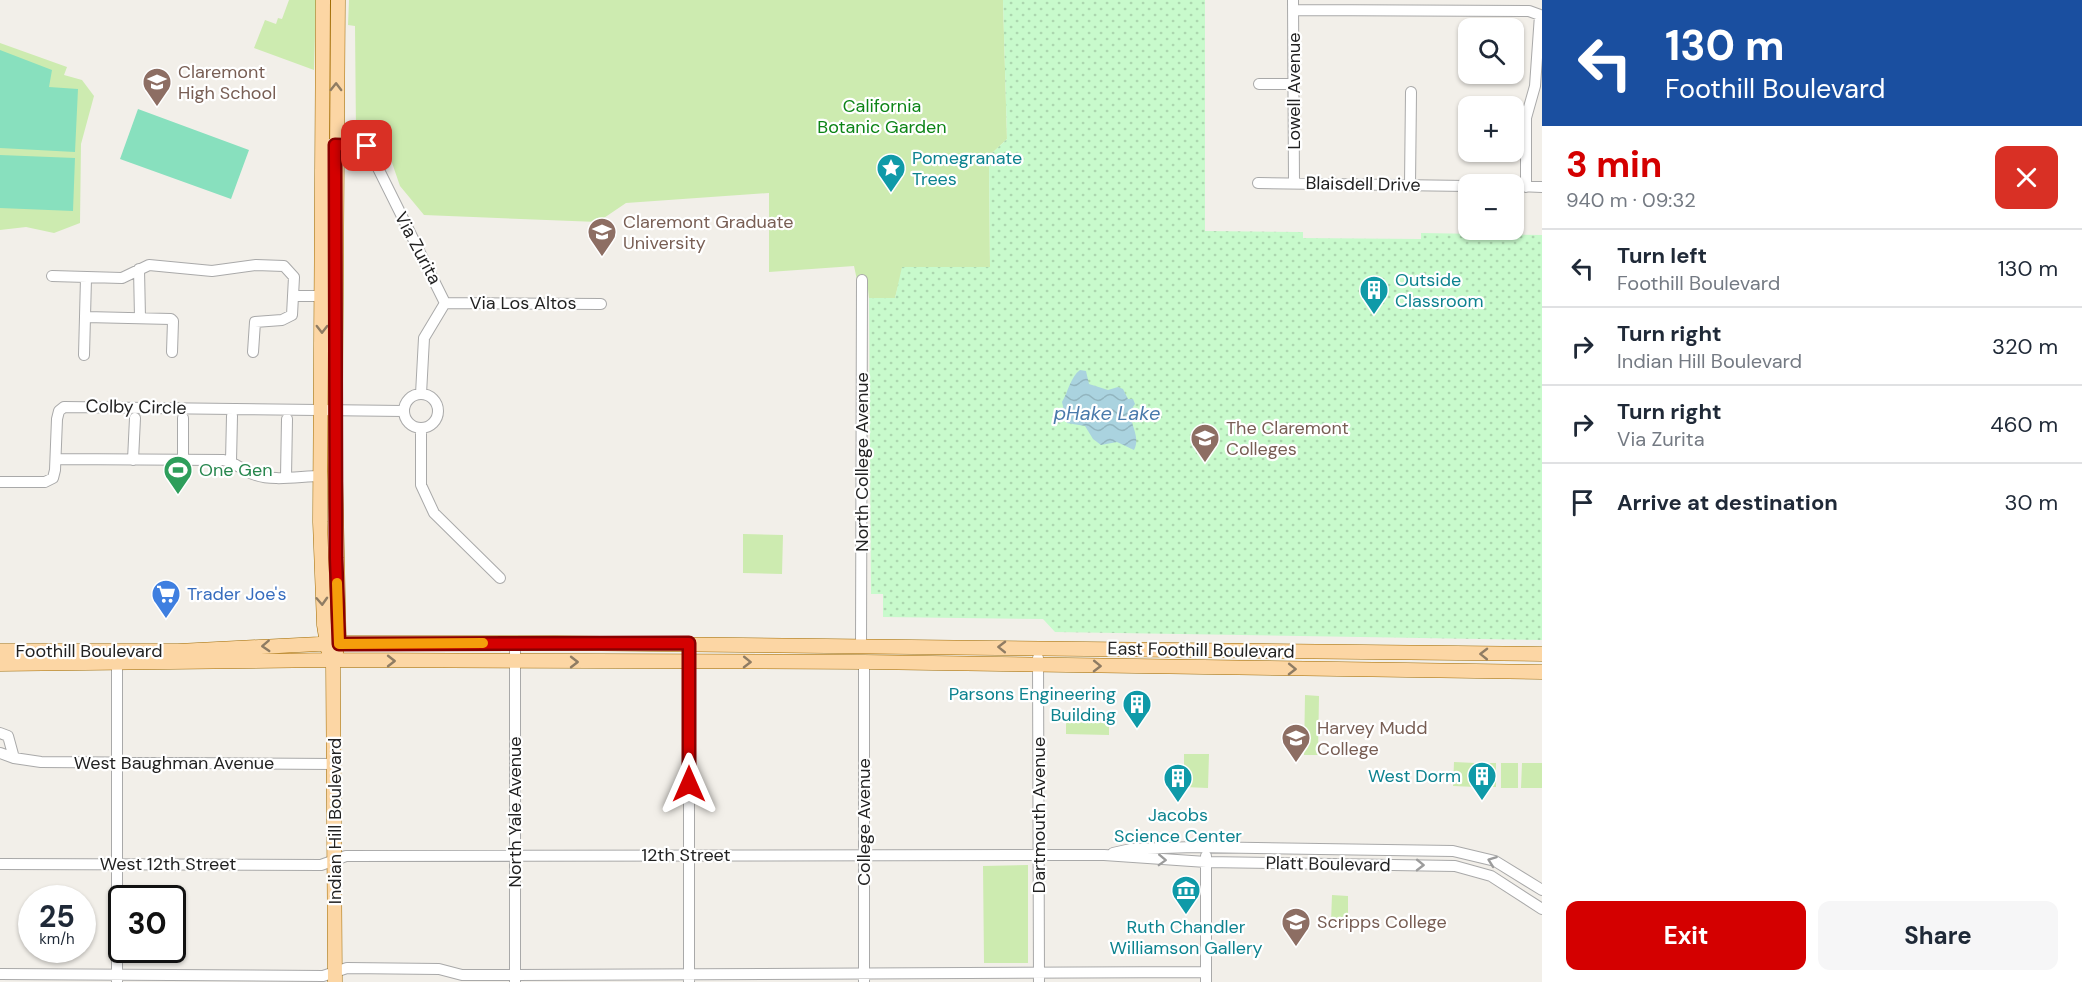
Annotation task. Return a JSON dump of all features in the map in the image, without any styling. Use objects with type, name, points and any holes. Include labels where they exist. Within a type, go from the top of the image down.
[{"type":"main road","name":"Indian Hill Boulevard","points":[[323,0],[329,143],[329,296],[336,410],[336,558],[339,644],[333,660],[335,977]]},
{"type":"main road","name":"Indian Hill Boulevard","points":[[329,143],[338,0]]},
{"type":"main road","name":"Indian Hill Boulevard","points":[[329,296],[321,410],[321,476],[325,644],[333,660]]},
{"type":"main road","points":[[325,644],[861,645],[859,652],[823,654],[811,663]]},
{"type":"main road","name":"Foothill Boulevard","points":[[0,664],[117,658],[178,651],[325,644]]},
{"type":"main road","name":"East Foothill Boulevard","points":[[861,645],[1542,654]]},
{"type":"main road","points":[[333,660],[864,663],[874,652],[904,651],[920,646]]},
{"type":"main road","name":"Foothill Boulevard","points":[[0,651],[117,658],[157,664],[333,660]]},
{"type":"main road","name":"East Foothill Boulevard","points":[[864,663],[1542,672]]},
{"type":"street","points":[[1294,5],[1529,11],[1540,15],[1535,86],[1526,118],[1526,187],[1542,187]]},
{"type":"street","name":"Lowell Avenue","points":[[1294,5],[1294,183]]},
{"type":"street","points":[[1259,84],[1294,84]]},
{"type":"street","points":[[1410,185],[1411,92]]},
{"type":"street","name":"Via Zurita","points":[[329,143],[367,146],[445,303],[424,339],[421,394]]},
{"type":"street","name":"Blaisdell Drive","points":[[1258,183],[1458,186]]},
{"type":"street","points":[[52,276],[122,278],[149,265],[212,271],[256,265],[284,266],[294,277],[295,296],[292,315],[288,318],[255,322],[253,352]]},
{"type":"street","points":[[139,270],[140,318]]},
{"type":"street","points":[[84,355],[86,278]]},
{"type":"street","name":"North College Avenue","points":[[861,645],[862,280]]},
{"type":"street","points":[[295,296],[329,296]]},
{"type":"street","name":"Via Los Altos","points":[[445,303],[601,304]]},
{"type":"street","points":[[86,317],[171,319],[173,321],[172,352]]},
{"type":"street","points":[[421,394],[433,399],[438,411],[433,423],[421,428],[409,423],[404,411],[409,399],[421,394]]},
{"type":"street","name":"Colby Circle","points":[[0,482],[45,482],[53,478],[58,411],[64,407],[404,411]]},
{"type":"street","points":[[231,461],[232,416]]},
{"type":"street","points":[[133,460],[135,418]]},
{"type":"street","points":[[183,418],[183,460]]},
{"type":"street","points":[[286,477],[287,419]]},
{"type":"street","points":[[421,428],[421,485],[434,513],[500,578]]},
{"type":"street","points":[[56,459],[231,461],[252,474],[286,477],[321,476]]},
{"type":"street","name":"North Yale Avenue","points":[[514,643],[515,978]]},
{"type":"street","points":[[689,643],[689,978]]},
{"type":"street","name":"Dartmouth Avenue","points":[[1038,648],[1039,977]]},
{"type":"street","points":[[117,658],[117,978]]},
{"type":"street","name":"College Avenue","points":[[864,663],[864,978]]},
{"type":"street","points":[[0,734],[8,736],[14,758]]},
{"type":"street","name":"West Baughman Avenue","points":[[0,753],[14,758],[41,762],[334,764]]},
{"type":"street","points":[[0,974],[117,978],[335,977],[347,968],[439,969],[462,975],[515,978],[1206,977],[1206,847]]},
{"type":"street","name":"Platt Boulevard","points":[[1104,855],[1131,849],[1206,847],[1453,851],[1496,861],[1542,890]]},
{"type":"street","name":"12th Street","points":[[335,861],[346,856],[1038,855]]},
{"type":"street","name":"Platt Boulevard","points":[[1038,855],[1104,855],[1206,862],[1461,867],[1505,883],[1542,909]]},
{"type":"street","name":"West 12th Street","points":[[0,864],[321,865],[335,861]]},
{"type":"green space","points":[[289,0],[316,0],[314,70],[254,48],[265,20],[276,24],[278,18],[282,19]]},
{"type":"green space","name":"California Botanic Garden","points":[[349,0],[1003,0],[1007,139],[989,156],[990,267],[903,267],[895,298],[869,298],[867,280],[857,280],[854,266],[769,272],[769,193],[626,203],[598,222],[424,215],[400,186],[379,125],[362,128],[362,134],[356,133],[355,26],[348,25]]},
{"type":"green space","points":[[1003,0],[1205,0],[1205,231],[1303,232],[1303,238],[1421,239],[1421,233],[1458,234],[1458,240],[1524,240],[1524,235],[1542,235],[1542,640],[1055,632],[1043,619],[883,617],[883,594],[871,594],[869,298],[895,298],[902,267],[990,267],[989,156],[1007,139]]},
{"type":"green space","points":[[0,43],[67,67],[64,75],[82,80],[94,96],[81,144],[80,223],[54,233],[26,227],[0,230]]},
{"type":"green space","points":[[0,50],[52,70],[49,87],[78,89],[75,152],[0,148]]},
{"type":"green space","points":[[138,109],[249,150],[231,199],[120,159]]},
{"type":"green space","points":[[0,155],[75,158],[73,211],[0,208]]},
{"type":"green space","points":[[743,534],[783,535],[782,574],[743,573]]},
{"type":"green space","points":[[1305,695],[1319,696],[1318,755],[1304,755]]},
{"type":"green space","points":[[1066,722],[1109,723],[1109,735],[1066,734]]},
{"type":"green space","points":[[1184,754],[1209,754],[1208,788],[1184,787]]},
{"type":"green space","points":[[1454,762],[1475,763],[1475,787],[1453,786]]},
{"type":"green space","points":[[1479,763],[1496,763],[1496,787],[1479,787]]},
{"type":"green space","points":[[1501,763],[1518,763],[1518,788],[1501,788]]},
{"type":"green space","points":[[1522,763],[1542,763],[1542,788],[1521,788]]},
{"type":"green space","points":[[1028,865],[1028,963],[984,963],[983,866]]},
{"type":"green space","points":[[1332,895],[1348,896],[1348,923],[1331,922]]},
{"type":"water","name":"pHake Lake","points":[[1080,370],[1086,371],[1089,384],[1108,390],[1118,387],[1123,389],[1128,399],[1133,399],[1135,404],[1131,415],[1136,438],[1134,450],[1117,442],[1101,445],[1093,439],[1085,426],[1067,423],[1062,402],[1072,380]]},
{"type":"slow traffic","points":[[337,583],[339,644],[483,643]]},
{"type":"place","name":"Claremont High School","points":[[157,108]]},
{"type":"place","name":"Pomegranate Trees","points":[[891,194]]},
{"type":"place","name":"Claremont Graduate University","points":[[602,258]]},
{"type":"place","name":"Outside Classroom","points":[[1374,316]]},
{"type":"place","name":"The Claremont Colleges","points":[[1205,464]]},
{"type":"place","name":"One Gen","points":[[178,496]]},
{"type":"place","name":"Trader Joe's","points":[[166,620]]},
{"type":"place","name":"Parsons Engineering Building","points":[[1137,730]]},
{"type":"place","name":"Harvey Mudd College","points":[[1296,764]]},
{"type":"place","name":"West Dorm","points":[[1482,802]]},
{"type":"place","name":"Jacobs Science Center","points":[[1178,804]]},
{"type":"place","name":"Ruth Chandler Williamson Gallery","points":[[1186,916]]},
{"type":"place","name":"Scripps College","points":[[1296,948]]},
{"type":"route","points":[[367,146],[335,145],[336,558],[339,644],[689,643],[689,784]]}]
